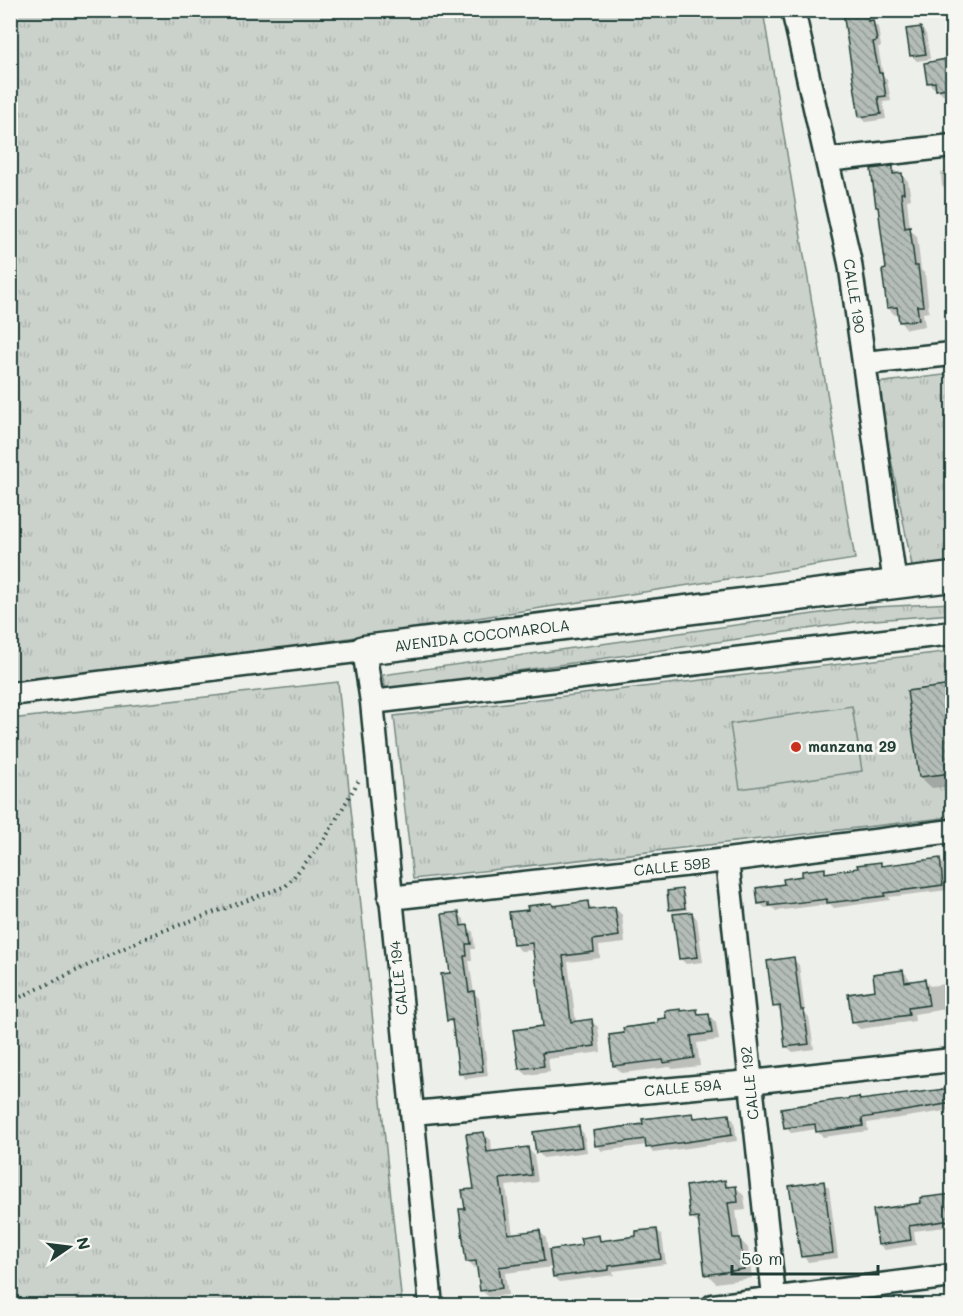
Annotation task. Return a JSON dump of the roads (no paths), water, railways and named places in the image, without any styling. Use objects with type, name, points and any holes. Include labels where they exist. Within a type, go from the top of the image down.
[{"type":"main road","name":"AVENIDA COCOMAROLA","points":[[364,650],[952,577]]},
{"type":"street","name":"CALLE 190","points":[[793,10],[850,263],[895,584]]},
{"type":"street","points":[[827,160],[952,146]]},
{"type":"street","points":[[865,363],[952,354]]},
{"type":"street","points":[[372,702],[952,633]]},
{"type":"street","name":"AVENIDA COCOMAROLA","points":[[10,694],[364,650]]},
{"type":"street","name":"CALLE 194","points":[[364,650],[372,702],[431,1305]]},
{"type":"street","name":"CALLE 59B","points":[[390,898],[727,860],[952,831]]},
{"type":"street","name":"CALLE 192","points":[[727,860],[774,1302]]},
{"type":"street","name":"CALLE 59A","points":[[413,1113],[750,1082],[952,1060]]},
{"type":"street","points":[[713,1305],[774,1302],[952,1276]]},
{"type":"place","name":"manzana 29","points":[[796,747]]}]
